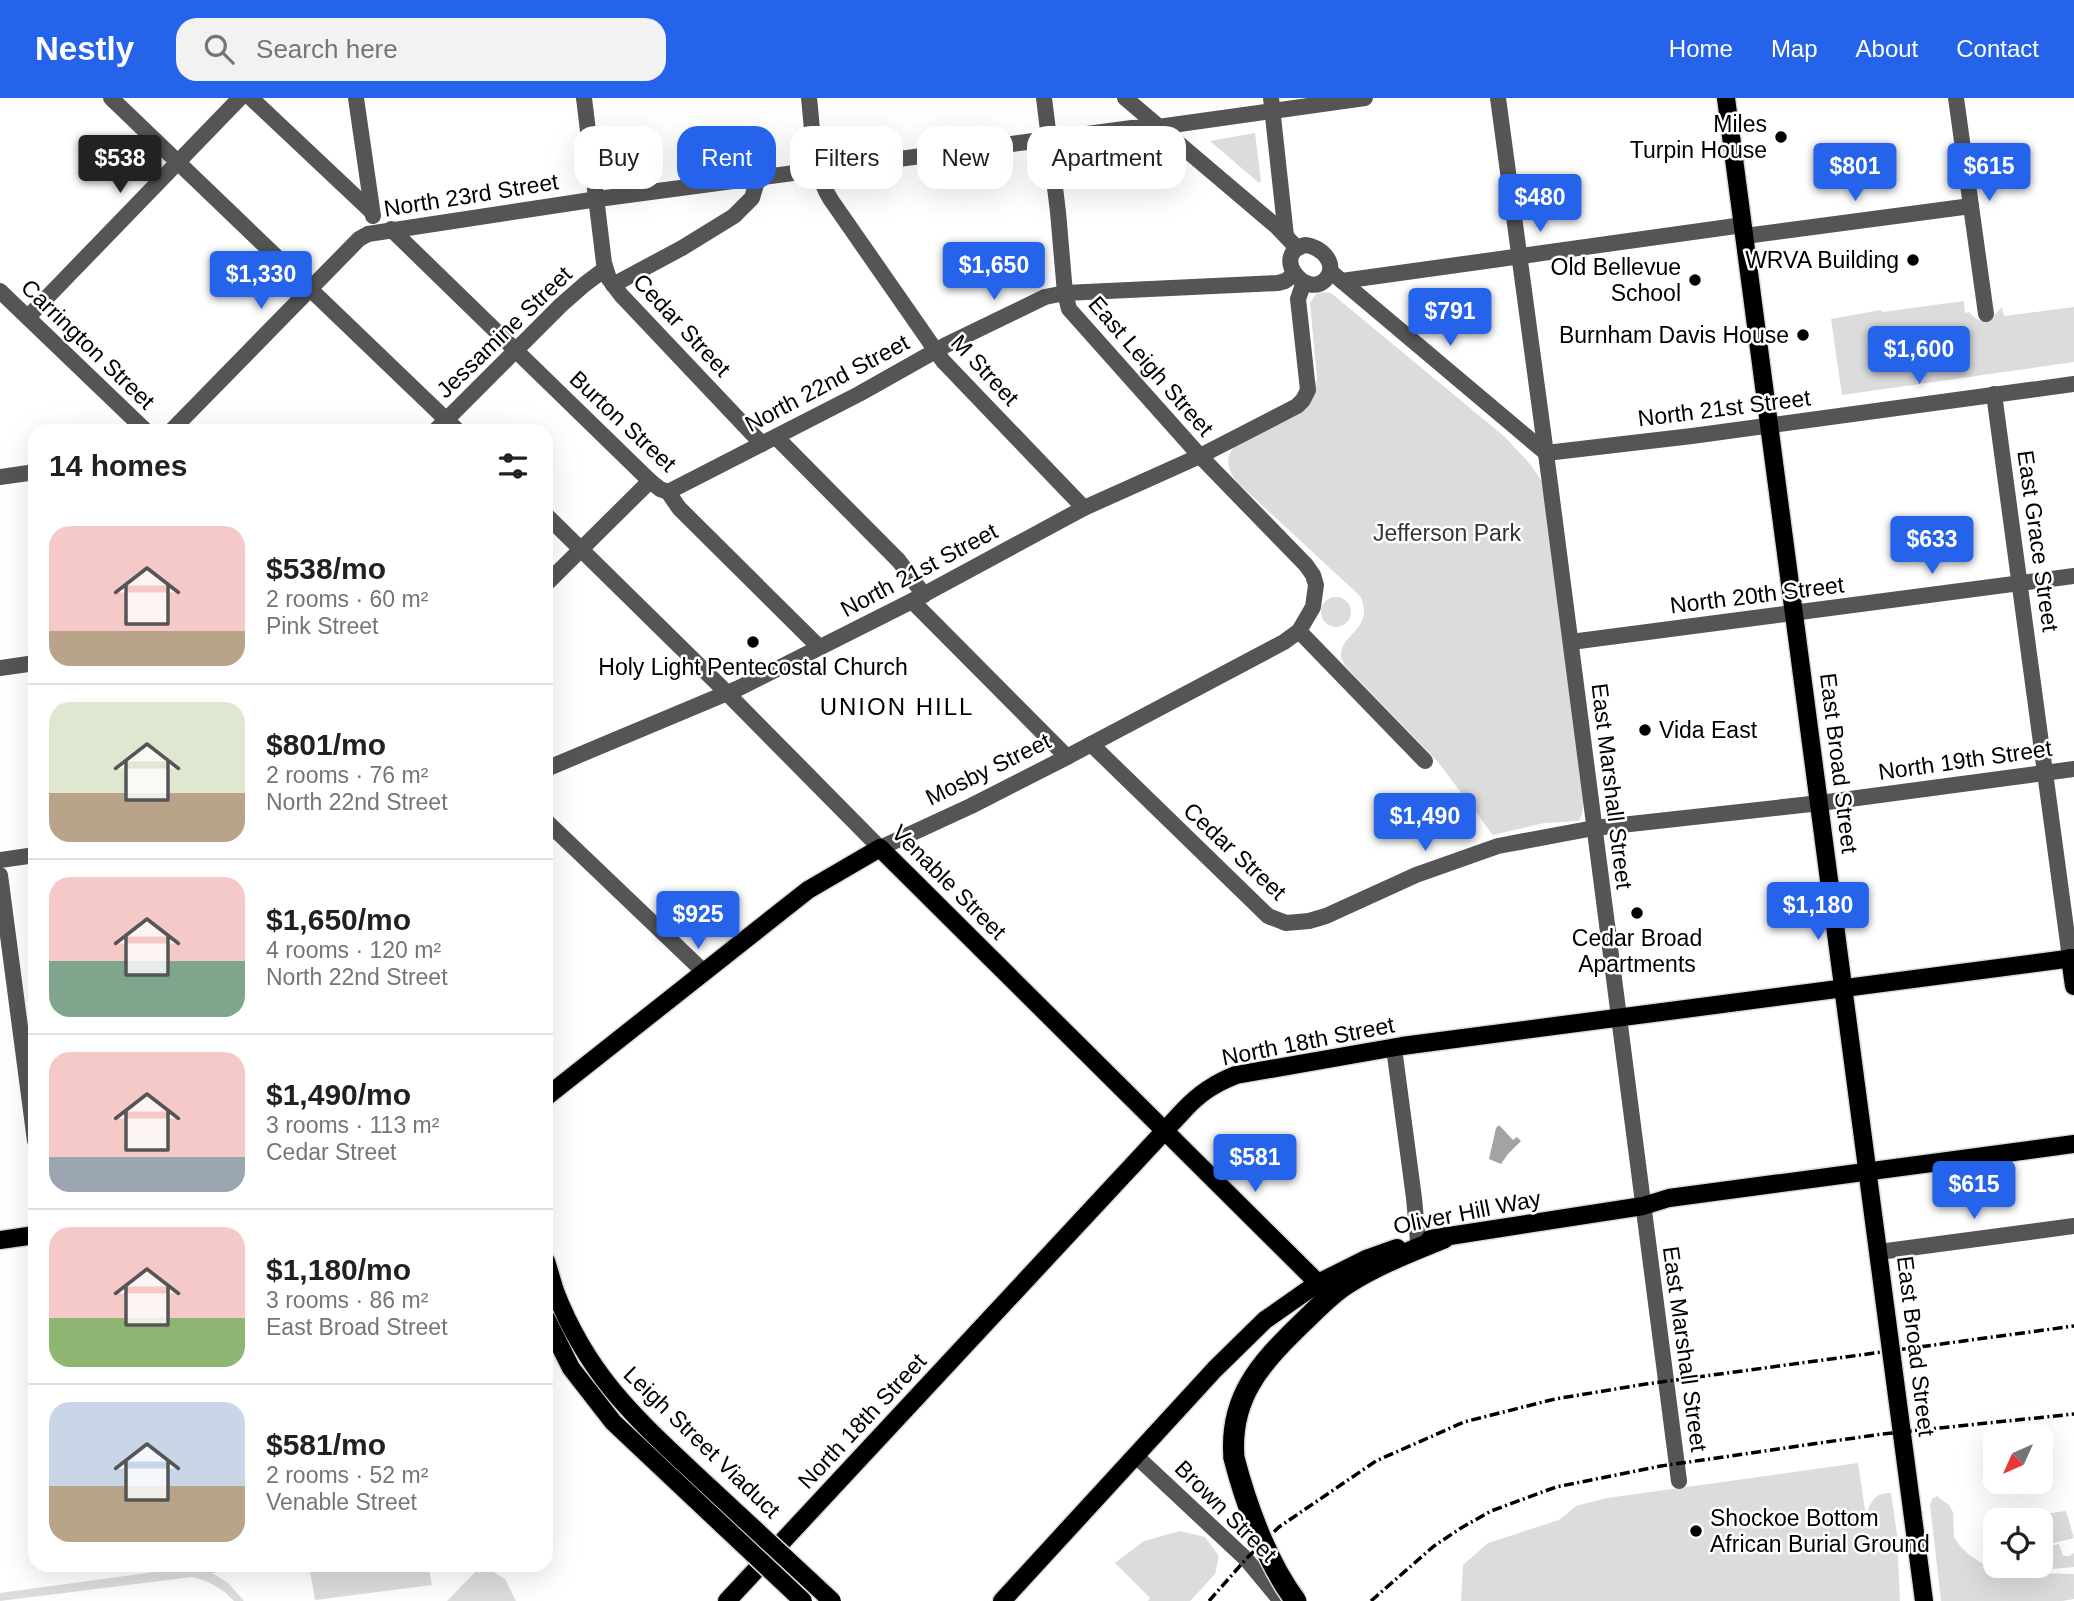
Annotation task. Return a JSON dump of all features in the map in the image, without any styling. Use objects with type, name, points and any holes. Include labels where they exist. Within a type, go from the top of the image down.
[{"type":"highway","points":[[1296,1601],[1266,1548],[1234,1458],[1232,1440],[1242,1396],[1257,1370],[1278,1347],[1346,1284],[1389,1260],[1444,1238]]},
{"type":"main road","name":"East Broad Street","points":[[1726,98],[1924,1601]]},
{"type":"main road","name":"Mosby Street","points":[[553,1091],[808,890],[880,848]]},
{"type":"main road","name":"Venable Street","points":[[880,848],[1318,1283]]},
{"type":"main road","name":"East Grace Street","points":[[2072,958],[2074,986]]},
{"type":"main road","name":"North 18th Street","points":[[727,1601],[1164,1131],[1210,1086],[1236,1075],[1394,1048],[2072,958]]},
{"type":"main road","name":"Oliver Hill Way","points":[[1002,1601],[1232,1350],[1265,1320],[1318,1283],[1366,1259],[1418,1241],[1643,1206],[1669,1198],[2074,1144]]},
{"type":"main road","points":[[0,1240],[28,1236]]},
{"type":"main road","name":"Leigh Street Viaduct","points":[[553,1284],[580,1345],[615,1395],[832,1601]]},
{"type":"main road","name":"Leigh Street Viaduct","points":[[553,1332],[571,1368],[613,1422],[803,1601]]},
{"type":"street","points":[[111,98],[309,289],[443,424]]},
{"type":"street","points":[[28,317],[240,98]]},
{"type":"street","points":[[178,424],[359,239],[383,231],[372,212],[251,98]]},
{"type":"street","points":[[356,98],[372,212]]},
{"type":"street","name":"Cedar Street","points":[[584,98],[605,269],[613,285],[769,440],[898,561],[918,598],[1067,757]]},
{"type":"street","name":"M Street","points":[[809,98],[812,126]]},
{"type":"street","name":"East Leigh Street","points":[[1044,98],[1047,126]]},
{"type":"street","points":[[1125,98],[1157,126]]},
{"type":"street","name":"North 23rd Street","points":[[1163,126],[1272,104],[1365,98]]},
{"type":"street","name":"East Marshall Street","points":[[1498,98],[1679,1481]]},
{"type":"street","points":[[1956,98],[1986,314]]},
{"type":"street","points":[[1272,104],[1293,252],[1290,262],[1300,278]]},
{"type":"street","name":"North 23rd Street","points":[[903,159],[1027,144]]},
{"type":"street","points":[[1186,151],[1291,242],[1317,248],[1327,257],[1336,276],[1546,453]]},
{"type":"street","name":"North 23rd Street","points":[[383,231],[677,189]]},
{"type":"street","points":[[613,285],[734,216],[752,198],[755,189]]},
{"type":"street","name":"M Street","points":[[824,189],[943,361],[1084,509]]},
{"type":"street","name":"East Leigh Street","points":[[1055,189],[1067,305],[1073,315],[1200,456],[1306,565],[1313,575],[1316,595],[1310,613],[1299,631]]},
{"type":"street","points":[[1336,276],[1971,206]]},
{"type":"street","name":"Burton Street","points":[[383,231],[516,350],[650,481],[668,492],[679,508],[819,647]]},
{"type":"street","name":"Jessamine Street","points":[[449,424],[516,350],[585,284],[605,269]]},
{"type":"street","name":"North 22nd Street","points":[[668,492],[859,394],[935,351],[1045,298],[1065,293],[1278,283],[1300,278],[1315,285],[1336,276]]},
{"type":"street","name":"North 21st Street","points":[[553,766],[727,694],[918,598],[1084,509],[1200,456],[1291,410],[1301,403],[1308,386],[1298,299],[1300,278]]},
{"type":"street","name":"Carrington Street","points":[[0,291],[139,424]]},
{"type":"street","name":"North 21st Street","points":[[1546,453],[1769,426],[2074,384]]},
{"type":"street","name":"East Grace Street","points":[[1994,394],[2044,773],[2072,958]]},
{"type":"street","points":[[0,477],[28,473]]},
{"type":"street","points":[[553,577],[650,481]]},
{"type":"street","name":"Venable Street","points":[[553,522],[880,848]]},
{"type":"street","name":"North 20th Street","points":[[1571,642],[2074,576]]},
{"type":"street","points":[[1299,631],[1425,761]]},
{"type":"street","name":"Mosby Street","points":[[880,848],[1067,757],[1233,670],[1299,631]]},
{"type":"street","points":[[0,668],[28,664]]},
{"type":"street","name":"Cedar Street","points":[[1091,744],[1261,909],[1277,921],[1286,923],[1326,916],[1416,875],[1498,846],[1594,828],[1820,803]]},
{"type":"street","name":"North 19th Street","points":[[1820,803],[2074,769]]},
{"type":"street","points":[[553,828],[704,972]]},
{"type":"street","points":[[0,860],[28,856]]},
{"type":"street","points":[[0,874],[28,1088]]},
{"type":"street","points":[[1394,1048],[1415,1198],[1418,1241]]},
{"type":"street","points":[[1879,1252],[2074,1226]]},
{"type":"street","name":"Brown Street","points":[[1136,1456],[1246,1559],[1281,1601]]},
{"type":"green space","points":[[1255,133],[1261,181],[1259,183],[1210,141]]},
{"type":"green space","name":"Jefferson Park","points":[[1331,293],[1505,437],[1530,464],[1552,496],[1588,780],[1579,821],[1544,823],[1493,835],[1438,762],[1345,666],[1341,657],[1342,648],[1364,616],[1360,596],[1237,482],[1231,472],[1228,459],[1236,445],[1312,393],[1317,379],[1310,303],[1316,294]]},
{"type":"green space","points":[[1964,301],[1965,313],[1969,312],[1983,321],[1991,318],[2002,307],[2004,316],[2074,307],[2074,362],[1842,395],[1831,319],[1881,310]]},
{"type":"green space","points":[[1336,597],[1347,601],[1351,612],[1347,623],[1336,627],[1325,623],[1321,612],[1325,601]]},
{"type":"green space","name":"Shockoe Bottom African Burial Ground","points":[[1858,1463],[1866,1516],[1874,1499],[1881,1494],[1891,1493],[1897,1534],[1900,1601],[1461,1601],[1463,1565],[1488,1543],[1559,1520],[1576,1506],[1607,1498]]},
{"type":"green space","points":[[1937,1496],[1949,1505],[1953,1512],[1954,1537],[1968,1554],[1983,1564],[1983,1578],[2053,1578],[2053,1574],[2074,1574],[2074,1599],[1941,1601],[1930,1505],[1932,1499]]},
{"type":"green space","points":[[2066,1511],[2074,1538],[2053,1543],[2053,1513]]},
{"type":"green space","points":[[1180,1531],[1205,1537],[1219,1556],[1215,1574],[1190,1601],[1148,1601],[1150,1598],[1115,1563],[1144,1541]]},
{"type":"green space","points":[[2059,1544],[2063,1556],[2074,1553],[2074,1567],[2053,1569],[2053,1546]]},
{"type":"green space","points":[[154,1572],[219,1572],[212,1573],[228,1583],[244,1601],[234,1601],[215,1586],[192,1577],[0,1601],[0,1593]]},
{"type":"green space","points":[[310,1572],[429,1572],[432,1585],[315,1600]]},
{"type":"green space","points":[[475,1572],[494,1572],[505,1579],[516,1601],[447,1601]]},
{"type":"shaded area","points":[[1499,1125],[1513,1140],[1517,1137],[1521,1141],[1501,1164],[1489,1159]]},
{"type":"railway","points":[[1209,1601],[1279,1527],[1376,1461],[1464,1422],[1555,1399],[1646,1384],[2074,1326]]},
{"type":"railway","points":[[1371,1601],[1434,1546],[1461,1528],[1491,1511],[1556,1487],[1661,1466],[1882,1434],[2074,1414]]},
{"type":"place","name":"Miles Turpin House","points":[[1781,137]]},
{"type":"place","name":"WRVA Building","points":[[1913,260]]},
{"type":"place","name":"Old Bellevue School","points":[[1695,280]]},
{"type":"place","name":"Burnham Davis House","points":[[1803,335]]},
{"type":"place","name":"Holy Light Pentecostal Church","points":[[753,642]]},
{"type":"place","name":"Vida East","points":[[1645,730]]},
{"type":"place","name":"Cedar Broad Apartments","points":[[1637,913]]},
{"type":"place","name":"Shockoe Bottom African Burial Ground","points":[[1696,1531]]},
{"type":"district","name":"UNION HILL","points":[[897,707]]}]
